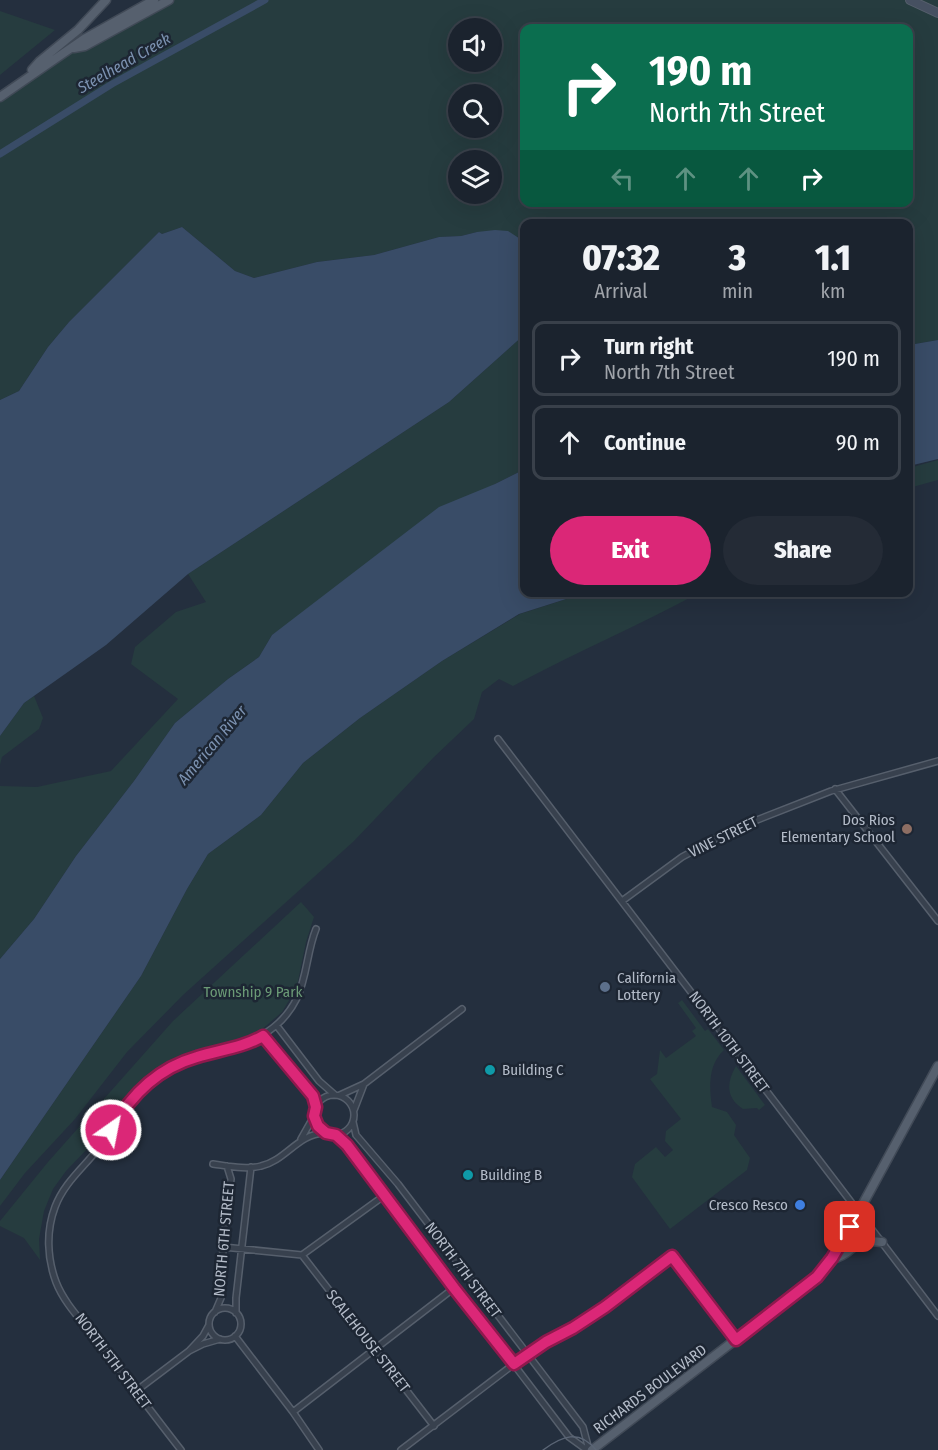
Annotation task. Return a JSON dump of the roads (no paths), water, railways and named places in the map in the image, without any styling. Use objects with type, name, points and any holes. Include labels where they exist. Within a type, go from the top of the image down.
[{"type":"main road","points":[[26,77],[40,61],[78,30],[106,0]]},
{"type":"main road","points":[[0,97],[84,39],[154,0]]},
{"type":"main road","points":[[71,49],[85,46],[170,0]]},
{"type":"main road","points":[[910,0],[938,13]]},
{"type":"main road","name":"RICHARDS BOULEVARD","points":[[589,1450],[806,1287],[832,1258],[938,1066]]},
{"type":"main road","points":[[832,1258],[841,1257],[866,1240],[882,1242]]},
{"type":"street","name":"NORTH 10TH STREET","points":[[498,739],[938,1316]]},
{"type":"street","name":"VINE STREET","points":[[622,901],[676,861],[712,839],[836,789],[938,761]]},
{"type":"street","points":[[836,789],[938,921]]},
{"type":"street","name":"NORTH 5TH STREET","points":[[181,1450],[62,1295],[51,1268],[48,1250],[49,1234],[58,1199],[69,1181],[105,1139],[130,1100],[142,1088],[162,1073],[187,1060],[249,1043],[277,1026],[300,992],[310,945],[316,929]]},
{"type":"street","points":[[300,1141],[314,1116],[316,1107],[323,1098],[364,1084],[462,1009]]},
{"type":"street","points":[[277,1026],[319,1081],[349,1101],[354,1111]]},
{"type":"street","points":[[263,1036],[313,1096],[316,1107]]},
{"type":"street","points":[[213,1164],[262,1166],[300,1141],[318,1134],[343,1133],[353,1122],[354,1111],[364,1084]]},
{"type":"street","points":[[314,1116],[318,1126],[326,1133]]},
{"type":"street","name":"NORTH 7TH STREET","points":[[353,1122],[356,1135],[398,1184],[583,1427],[589,1450]]},
{"type":"street","name":"NORTH 7TH STREET","points":[[336,1135],[347,1145],[569,1437],[589,1450]]},
{"type":"street","points":[[105,1139],[119,1148]]},
{"type":"street","name":"NORTH 6TH STREET","points":[[215,1312],[221,1298],[223,1247],[231,1179],[227,1166]]},
{"type":"street","name":"NORTH 6TH STREET","points":[[236,1313],[251,1167]]},
{"type":"street","points":[[223,1247],[302,1255],[385,1195]]},
{"type":"street","name":"SCALEHOUSE STREET","points":[[302,1255],[434,1426]]},
{"type":"street","points":[[401,1450],[514,1364],[605,1307],[672,1256],[736,1340]]},
{"type":"street","points":[[293,1412],[454,1288]]},
{"type":"street","points":[[135,1391],[189,1351],[203,1344],[220,1339],[230,1339],[234,1336],[240,1328],[236,1313],[224,1308],[215,1312],[203,1336],[189,1351]]},
{"type":"street","points":[[209,1324],[212,1334],[220,1339]]},
{"type":"street","points":[[234,1336],[293,1412],[319,1450]]},
{"type":"water","points":[[182,227],[235,271],[254,278],[317,262],[374,255],[439,237],[495,230],[508,231],[520,239],[520,338],[449,402],[188,574],[106,645],[24,703],[0,736],[0,400],[19,391],[48,347],[69,322],[159,232],[162,234]]},
{"type":"water","points":[[938,340],[938,459],[913,465],[913,344]]},
{"type":"water","name":"American River","points":[[520,472],[520,597],[572,597],[519,614],[442,661],[360,718],[303,763],[261,815],[208,854],[141,976],[0,1180],[0,959],[34,919],[76,856],[175,723],[228,679],[259,657],[272,635],[439,507]]},
{"type":"waterway","name":"Steelhead Creek","points":[[0,154],[112,84],[265,0]]},
{"type":"tram line","points":[[543,1450],[557,1441],[570,1437],[583,1439],[596,1450]]},
{"type":"place","name":"Dos Rios Elementary School","points":[[907,829]]},
{"type":"place","name":"California Lottery","points":[[605,987]]},
{"type":"place","name":"Building C","points":[[490,1070]]},
{"type":"place","name":"Building B","points":[[468,1175]]},
{"type":"place","name":"Cresco Resco","points":[[800,1205]]},
{"type":"park label","name":"Township 9 Park","points":[[253,992]]}]
